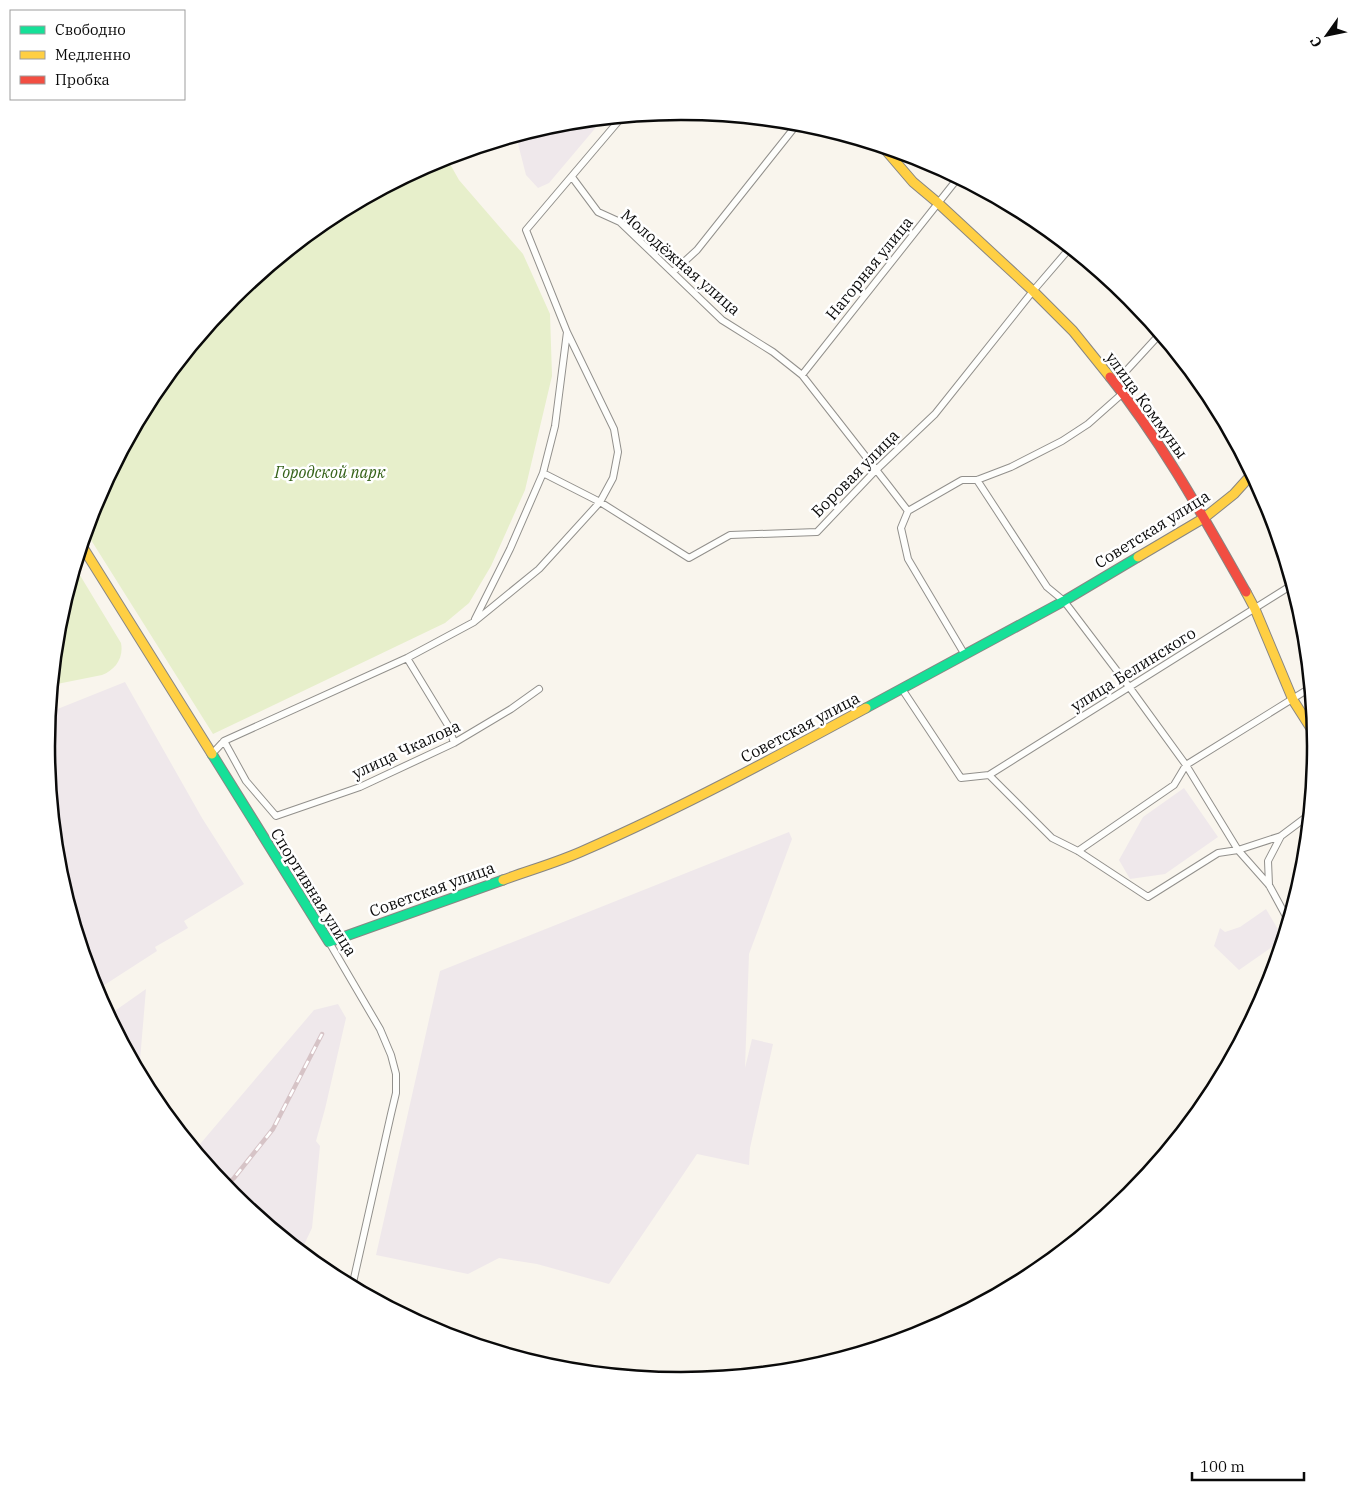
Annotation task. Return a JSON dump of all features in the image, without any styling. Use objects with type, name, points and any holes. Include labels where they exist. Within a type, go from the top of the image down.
[{"type":"street","points":[[211,755],[224,741],[407,658],[474,622],[540,570],[600,502],[614,478],[618,452],[614,429],[567,332],[526,230],[617,123]]},
{"type":"street","points":[[673,272],[697,250],[792,130]]},
{"type":"street","name":"улица Коммуны","points":[[891,157],[913,182],[1033,291],[1073,332],[1123,393],[1166,454],[1255,609],[1293,700],[1306,721]]},
{"type":"street","name":"Молодёжная улица","points":[[572,177],[598,212],[620,222],[722,320],[773,352],[802,375],[908,512]]},
{"type":"street","name":"Нагорная улица","points":[[802,375],[954,183]]},
{"type":"street","name":"Боровая улица","points":[[543,473],[600,502],[689,558],[730,535],[817,532],[876,470],[935,414],[1066,252]]},
{"type":"street","points":[[474,622],[510,549],[543,473],[554,426],[567,332]]},
{"type":"street","points":[[1115,383],[1156,338]]},
{"type":"street","points":[[965,655],[908,559],[901,528],[908,512],[962,480],[977,480],[1012,467],[1062,441],[1088,424],[1123,393]]},
{"type":"street","points":[[977,480],[1047,587],[1064,602],[1186,765],[1238,850],[1269,885],[1284,913]]},
{"type":"street","name":"Советская улица","points":[[329,942],[583,852],[680,806],[769,761],[1064,602],[1204,518],[1234,494],[1247,480]]},
{"type":"street","name":"Спортивная улица","points":[[86,552],[329,942],[380,1029],[391,1056],[396,1074],[396,1093],[354,1279]]},
{"type":"street","name":"улица Белинского","points":[[989,776],[1287,588]]},
{"type":"street","points":[[407,658],[449,727],[454,743]]},
{"type":"street","points":[[902,689],[961,778],[989,776],[1052,838],[1078,851],[1148,897],[1218,853],[1238,850],[1281,836],[1303,820]]},
{"type":"street","name":"улица Чкалова","points":[[224,741],[246,781],[276,816],[360,787],[454,743],[539,690]]},
{"type":"street","points":[[1078,851],[1174,785],[1186,765],[1305,692]]},
{"type":"street","points":[[1269,885],[1268,861],[1281,836]]},
{"type":"shaded area","points":[[598,125],[549,183],[538,188],[526,175],[517,141]]},
{"type":"shaded area","points":[[125,682],[202,818],[244,884],[184,921],[188,928],[155,947],[157,951],[103,986],[76,908],[60,828],[56,787],[56,710]]},
{"type":"shaded area","points":[[1184,788],[1218,837],[1165,874],[1130,879],[1119,860],[1143,817]]},
{"type":"shaded area","points":[[789,832],[792,839],[749,954],[745,1068],[752,1039],[773,1044],[750,1148],[749,1165],[697,1154],[609,1284],[537,1264],[499,1258],[468,1274],[376,1255],[440,971]]},
{"type":"shaded area","points":[[1266,909],[1279,931],[1275,945],[1239,970],[1214,946],[1220,928],[1225,932],[1240,927]]},
{"type":"shaded area","points":[[146,989],[140,1061],[120,1023],[115,1011]]},
{"type":"shaded area","points":[[338,1004],[346,1018],[316,1141],[320,1146],[312,1228],[304,1246],[268,1217],[238,1189],[199,1145],[314,1010]]},
{"type":"green space","name":"Городской парк","points":[[450,164],[459,180],[523,254],[550,314],[552,376],[525,490],[491,566],[469,603],[445,623],[213,734],[90,539],[103,506],[139,433],[161,398],[184,365],[238,303],[300,249],[333,226],[368,204],[404,185]]},
{"type":"green space","points":[[79,574],[121,643],[122,648],[118,663],[102,675],[58,684],[67,624]]},
{"type":"railway","points":[[231,1181],[273,1129],[322,1034]]},
{"type":"traffic: fast","points":[[866,708],[1064,601],[1138,557]]},
{"type":"traffic: fast","points":[[212,754],[329,942],[503,880]]},
{"type":"traffic: slow","points":[[891,157],[913,182],[1033,291],[1073,331],[1110,377]]},
{"type":"traffic: slow","points":[[1138,557],[1204,518],[1234,494],[1247,480]]},
{"type":"traffic: slow","points":[[86,552],[212,754]]},
{"type":"traffic: slow","points":[[1246,592],[1293,700],[1306,721]]},
{"type":"traffic: slow","points":[[503,880],[555,862],[621,834],[692,800],[866,708]]},
{"type":"traffic: jam","points":[[1110,377],[1148,428],[1246,592]]}]
